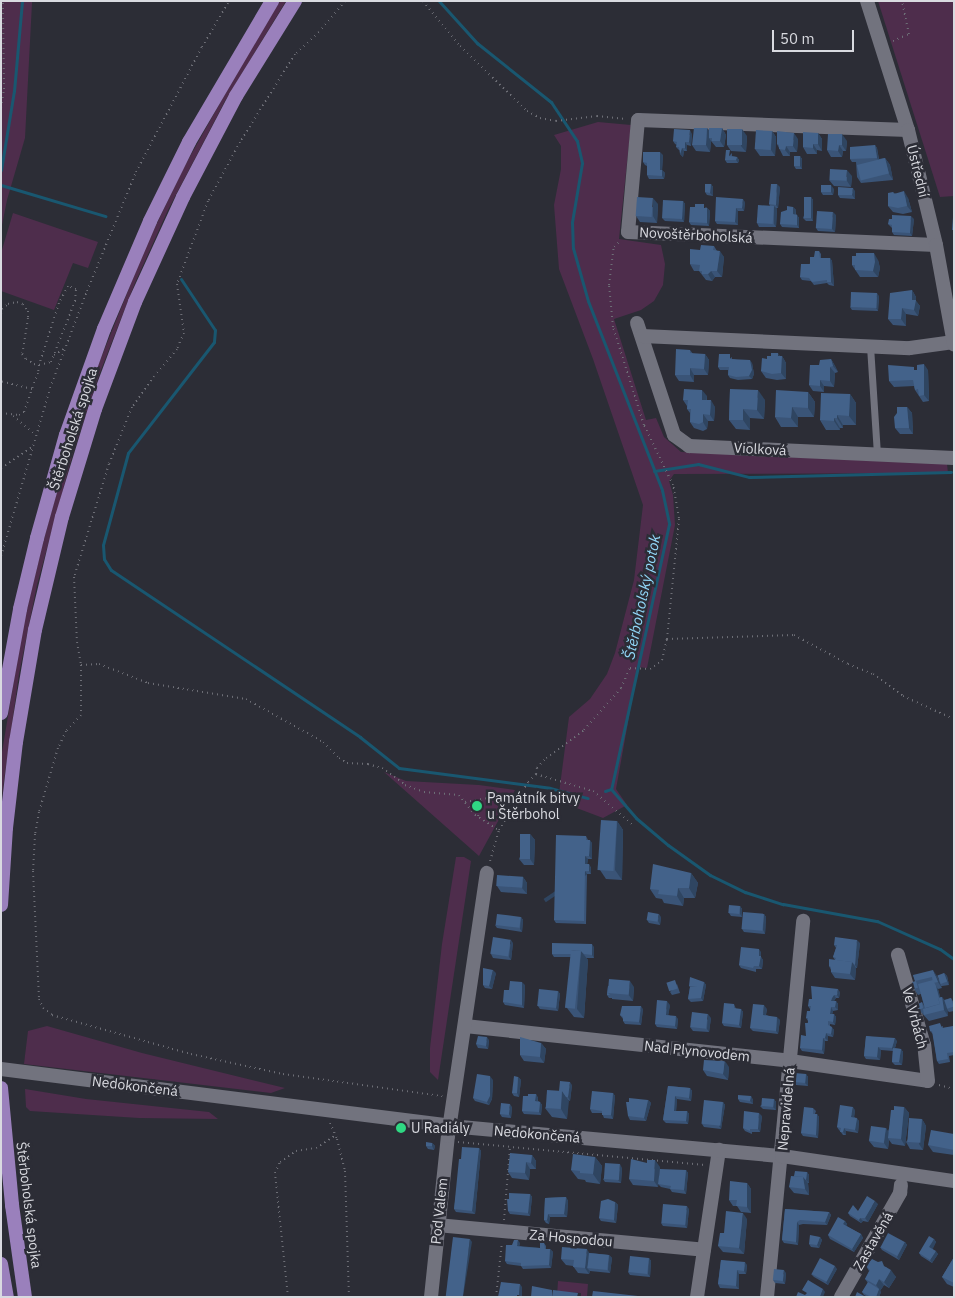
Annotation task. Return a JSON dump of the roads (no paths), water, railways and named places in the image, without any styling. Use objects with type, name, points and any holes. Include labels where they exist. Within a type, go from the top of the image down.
[{"type":"highway","name":"Štěrboholská spojka","points":[[1,713],[20,609],[36,538],[66,435],[104,329],[150,221],[189,142],[272,1]]},
{"type":"highway","name":"Štěrboholská spojka","points":[[1,905],[10,787],[27,674],[52,555],[92,418],[135,302],[183,197],[236,96],[294,1]]},
{"type":"highway","name":"Štěrboholská spojka","points":[[1,1088],[10,1186],[26,1297]]},
{"type":"highway","points":[[1,1264],[7,1297]]},
{"type":"street","name":"Ústřední","points":[[867,1],[908,130],[936,246],[954,343]]},
{"type":"street","name":"Novoštěrboholská","points":[[908,130],[638,120],[628,232],[936,246]]},
{"type":"street","name":"Violková","points":[[954,343],[910,348],[640,330],[674,435],[689,446],[954,458]]},
{"type":"street","points":[[450,1126],[487,873]]},
{"type":"street","name":"Nepravidelná","points":[[767,1297],[804,921]]},
{"type":"street","name":"Ve Vrbách","points":[[898,955],[924,1045],[928,1081]]},
{"type":"street","name":"Nad Plynovodem","points":[[465,1026],[790,1061],[928,1081]]},
{"type":"street","name":"Nedokončená","points":[[1,1068],[450,1126],[782,1156],[954,1181]]},
{"type":"street","name":"Pod Valem","points":[[431,1297],[437,1225],[450,1126]]},
{"type":"street","points":[[697,1297],[719,1150]]},
{"type":"street","name":"Zastavěná","points":[[842,1297],[900,1193],[902,1185]]},
{"type":"street","name":"Za Hospodou","points":[[437,1225],[704,1250]]},
{"type":"lane","points":[[870,346],[877,454]]},
{"type":"waterway","points":[[1,170],[14,91],[22,1]]},
{"type":"waterway","name":"Štěrboholský potok","points":[[439,1],[477,43],[551,102],[577,141],[582,163],[572,222],[573,248],[588,301],[662,490],[669,524],[611,789],[636,818],[668,845],[710,875],[745,892],[783,904],[877,921],[940,949],[954,959]]},
{"type":"waterway","points":[[1,185],[105,216]]},
{"type":"waterway","points":[[181,279],[215,330],[214,342],[128,453],[103,545],[104,559],[111,570],[360,737],[399,768],[550,788],[588,798]]},
{"type":"waterway","points":[[654,471],[698,464],[749,477],[951,472]]},
{"type":"waterway","name":"Štěrboholský potok","points":[[605,791],[611,789]]},
{"type":"place","name":"Památník bitvy u Štěrbohol","points":[[477,806]]},
{"type":"place","name":"U Radiály","points":[[401,1128]]}]
